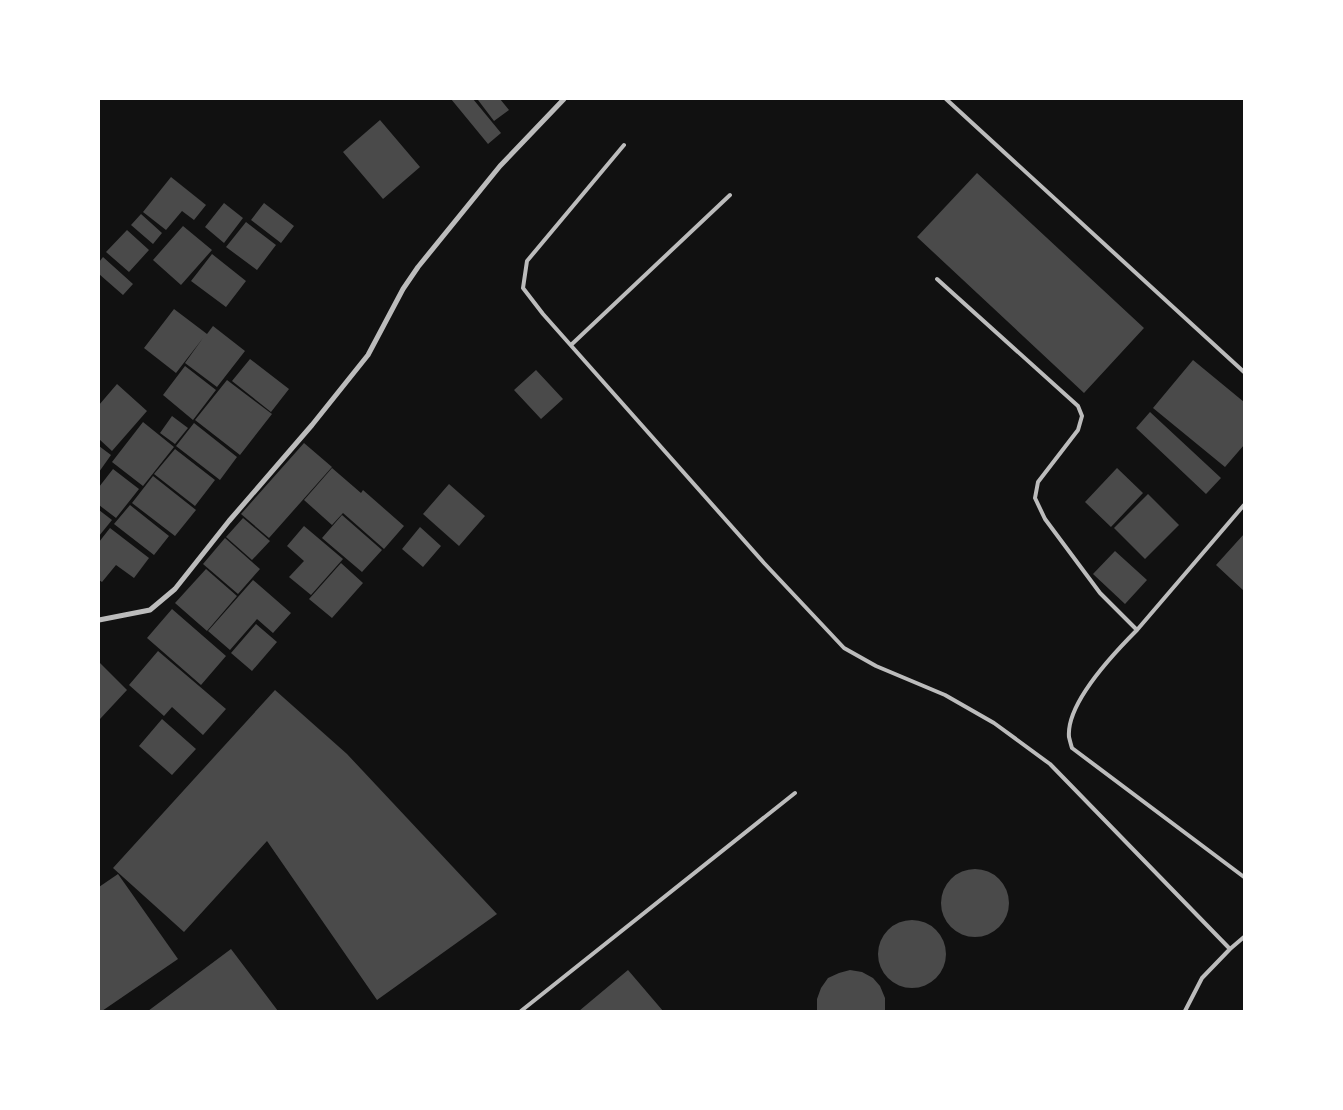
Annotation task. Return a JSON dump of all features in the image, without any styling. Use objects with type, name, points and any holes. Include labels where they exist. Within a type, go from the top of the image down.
[{"type":"street","points":[[99,620],[150,610],[175,589],[229,521],[312,425],[368,355],[403,289],[418,267],[500,166],[564,99]]},
{"type":"lane","points":[[946,99],[1244,372]]},
{"type":"lane","points":[[624,144],[527,261],[523,288],[764,563],[844,648],[876,666],[945,695],[994,723],[1050,764],[1230,949]]},
{"type":"lane","points":[[571,345],[730,195]]},
{"type":"lane","points":[[938,278],[1078,406],[1082,416],[1078,430],[1038,482],[1035,498],[1045,519],[1100,593],[1137,630]]},
{"type":"lane","points":[[1244,505],[1137,630],[1115,652],[1082,696],[1072,716],[1069,736],[1072,748],[1244,877]]},
{"type":"lane","points":[[521,1011],[795,793]]},
{"type":"lane","points":[[1185,1011],[1202,978],[1244,937]]},
{"type":"building","points":[[451,99],[473,99],[501,133],[488,144]]},
{"type":"building","points":[[479,99],[500,99],[509,110],[494,121]]},
{"type":"building","points":[[380,120],[420,167],[383,199],[343,152]]},
{"type":"building","points":[[977,173],[1144,328],[1084,393],[917,237]]},
{"type":"building","points":[[171,177],[206,205],[194,220],[182,211],[166,230],[143,212]]},
{"type":"building","points":[[224,203],[243,218],[224,243],[205,227]]},
{"type":"building","points":[[264,203],[294,226],[281,243],[251,220]]},
{"type":"building","points":[[141,214],[162,233],[153,244],[131,225]]},
{"type":"building","points":[[246,222],[276,245],[257,270],[226,247]]},
{"type":"building","points":[[183,226],[212,250],[181,285],[153,260]]},
{"type":"building","points":[[127,230],[149,250],[129,272],[106,252]]},
{"type":"building","points":[[212,254],[246,281],[226,307],[191,281]]},
{"type":"building","points":[[103,257],[133,284],[123,295],[99,274],[99,262]]},
{"type":"building","points":[[174,309],[207,334],[213,326],[245,351],[217,387],[185,363],[203,338],[176,373],[144,348]]},
{"type":"building","points":[[250,359],[289,389],[271,412],[232,381]]},
{"type":"building","points":[[1193,360],[1244,402],[1244,445],[1225,467],[1153,408]]},
{"type":"building","points":[[185,366],[216,390],[193,420],[163,395]]},
{"type":"building","points":[[536,370],[563,399],[541,419],[514,390]]},
{"type":"building","points":[[227,380],[272,414],[240,455],[195,420]]},
{"type":"building","points":[[117,384],[147,411],[112,451],[99,439],[99,405]]},
{"type":"building","points":[[1150,412],[1221,478],[1206,494],[1136,428]]},
{"type":"building","points":[[172,416],[188,428],[175,444],[160,433]]},
{"type":"building","points":[[143,422],[174,447],[143,486],[112,462]]},
{"type":"building","points":[[194,423],[237,457],[220,480],[176,446]]},
{"type":"building","points":[[304,443],[332,467],[269,538],[241,514]]},
{"type":"building","points":[[99,446],[111,455],[99,472]]},
{"type":"building","points":[[175,449],[215,480],[195,506],[154,474]]},
{"type":"building","points":[[332,468],[361,493],[363,490],[404,526],[384,549],[343,513],[332,525],[304,500]]},
{"type":"building","points":[[1117,468],[1143,493],[1111,527],[1085,502]]},
{"type":"building","points":[[113,469],[139,489],[116,518],[99,505],[99,487]]},
{"type":"building","points":[[153,476],[196,510],[175,536],[132,503]]},
{"type":"building","points":[[449,484],[485,516],[459,546],[423,514]]},
{"type":"building","points":[[1148,494],[1179,525],[1145,559],[1114,528]]},
{"type":"building","points":[[130,505],[169,536],[154,555],[114,524]]},
{"type":"building","points":[[99,510],[112,520],[99,536]]},
{"type":"building","points":[[342,515],[382,550],[362,572],[322,538]]},
{"type":"building","points":[[243,518],[270,541],[252,560],[226,537]]},
{"type":"building","points":[[304,526],[343,559],[311,595],[289,577],[304,561],[287,546]]},
{"type":"building","points":[[420,527],[441,546],[423,567],[402,549]]},
{"type":"building","points":[[110,528],[149,558],[134,578],[116,565],[102,582],[99,580],[99,542]]},
{"type":"building","points":[[1244,534],[1244,591],[1216,565]]},
{"type":"building","points":[[225,538],[260,569],[238,594],[203,564]]},
{"type":"building","points":[[1115,551],[1147,580],[1125,604],[1093,574]]},
{"type":"building","points":[[341,563],[363,583],[332,618],[309,599]]},
{"type":"building","points":[[206,569],[237,596],[207,631],[175,603]]},
{"type":"building","points":[[253,580],[291,613],[273,633],[257,619],[230,650],[208,631]]},
{"type":"building","points":[[172,609],[226,656],[201,685],[147,638]]},
{"type":"building","points":[[256,624],[277,642],[252,671],[231,653]]},
{"type":"building","points":[[158,651],[226,709],[203,735],[172,707],[164,716],[129,685]]},
{"type":"building","points":[[99,662],[127,690],[100,719],[99,717]]},
{"type":"building","points":[[275,690],[347,754],[497,914],[377,1000],[267,841],[184,932],[113,868]]},
{"type":"building","points":[[162,719],[196,749],[172,775],[139,746]]},
{"type":"building","points":[[975,869],[988,872],[999,879],[1006,890],[1009,903],[1006,916],[999,927],[988,934],[975,937],[962,934],[951,927],[944,916],[941,903],[944,890],[951,879],[962,872]]},
{"type":"building","points":[[118,874],[178,959],[102,1011],[99,1011],[99,887]]},
{"type":"building","points":[[912,920],[925,923],[936,930],[943,941],[946,954],[943,967],[936,978],[925,985],[912,988],[899,985],[888,978],[881,967],[878,954],[881,941],[888,930],[899,923]]},
{"type":"building","points":[[231,949],[278,1011],[148,1011]]},
{"type":"building","points":[[628,970],[663,1011],[579,1011]]},
{"type":"building","points":[[850,970],[862,972],[873,978],[880,986],[885,998],[885,1011],[817,1011],[817,999],[821,988],[828,978]]}]
